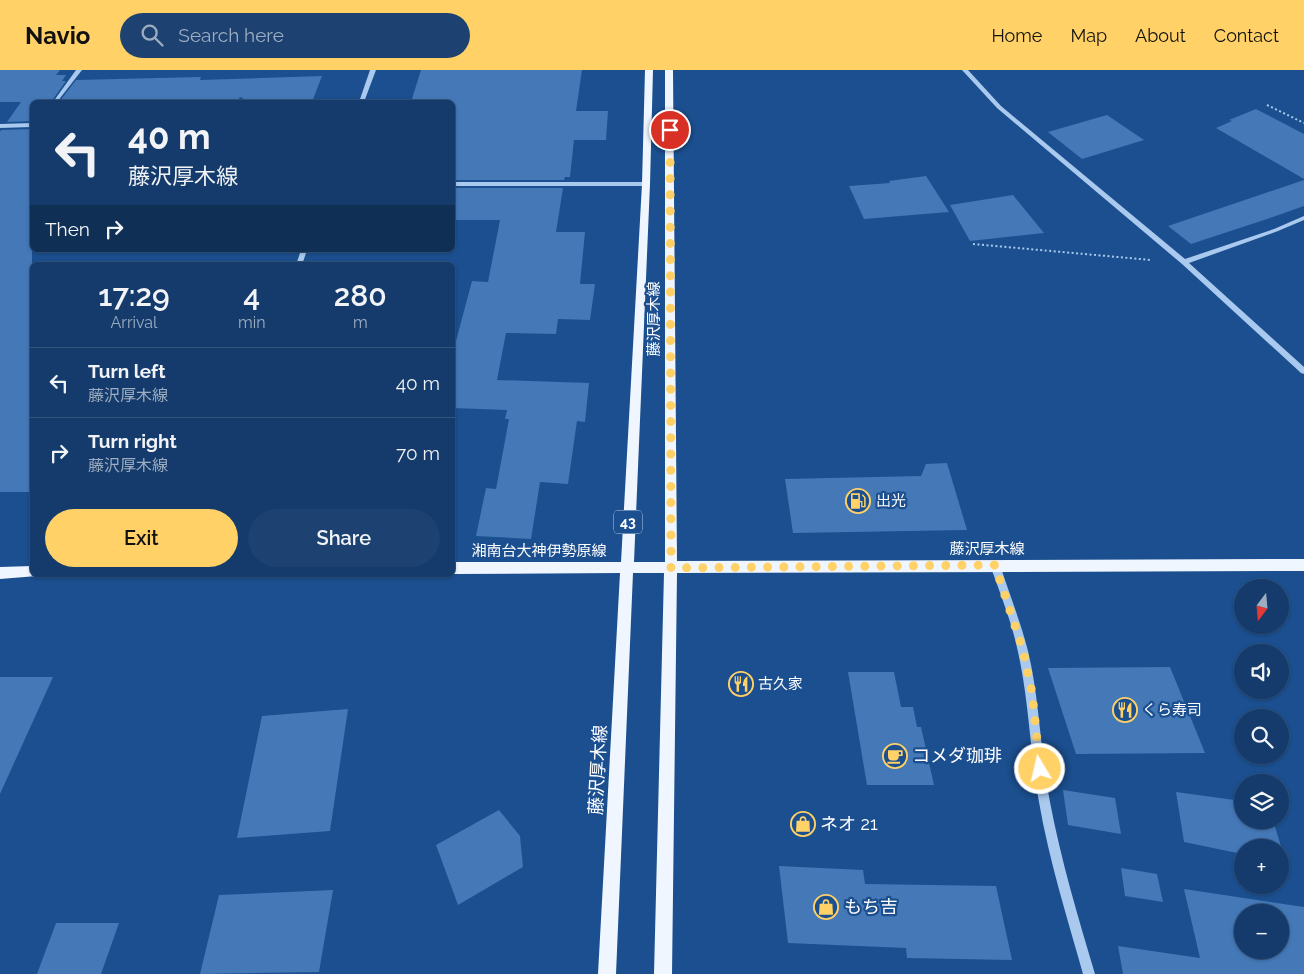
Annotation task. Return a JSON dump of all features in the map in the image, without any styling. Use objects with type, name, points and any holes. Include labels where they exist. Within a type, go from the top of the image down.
[{"type":"main road","name":"藤沢厚木線","points":[[607,974],[646,184],[649,70]]},
{"type":"main road","name":"藤沢厚木線","points":[[663,974],[671,568],[669,70]]},
{"type":"main road","name":"藤沢厚木線","points":[[626,567],[1304,565]]},
{"type":"main road","name":"湘南台大神伊勢原線","points":[[455,568],[626,567]]},
{"type":"main road","points":[[0,573],[30,572]]},
{"type":"street","points":[[56,100],[79,70]]},
{"type":"street","points":[[362,100],[373,70]]},
{"type":"street","points":[[965,70],[999,107],[1184,262],[1304,371]]},
{"type":"street","points":[[0,126],[30,125]]},
{"type":"street","points":[[455,184],[646,184]]},
{"type":"street","points":[[1184,262],[1276,230],[1304,218]]},
{"type":"street","points":[[995,565],[1023,650],[1032,693],[1035,737],[1044,801],[1059,870],[1089,974]]},
{"type":"path","points":[[1267,105],[1304,123]]},
{"type":"path","points":[[974,244],[1184,262]]},
{"type":"building","points":[[0,70],[60,70],[56,75],[66,75],[62,81],[66,81],[52,100],[30,100],[30,121],[7,122],[21,102],[0,102]]},
{"type":"building","points":[[421,70],[582,70],[576,111],[608,111],[606,140],[574,140],[570,177],[565,177],[564,180],[455,180],[455,100],[412,100]]},
{"type":"building","points":[[322,76],[313,100],[246,100],[240,97],[238,100],[61,100],[76,80],[201,77],[200,80]]},
{"type":"building","points":[[1256,109],[1304,134],[1304,179],[1216,128],[1232,121],[1229,120]]},
{"type":"building","points":[[1107,115],[1144,140],[1082,159],[1048,132]]},
{"type":"building","points":[[30,129],[30,252],[32,252],[32,262],[30,262],[30,492],[0,492],[1,130]]},
{"type":"building","points":[[926,176],[949,212],[864,219],[849,186],[890,183],[889,181]]},
{"type":"building","points":[[1304,180],[1304,206],[1264,220],[1191,244],[1168,226]]},
{"type":"building","points":[[455,188],[563,188],[556,232],[585,232],[580,284],[595,284],[590,320],[558,319],[556,334],[506,333],[497,380],[589,383],[585,422],[577,421],[568,484],[540,482],[531,539],[476,536],[486,488],[496,489],[509,419],[505,419],[507,410],[455,408],[455,345],[472,281],[488,282],[500,220],[455,220]]},
{"type":"building","points":[[1013,195],[1044,233],[970,241],[950,205]]},
{"type":"building","points":[[947,463],[967,530],[793,533],[785,479],[921,476],[926,464]]},
{"type":"building","name":"くら寿司","points":[[1170,667],[1205,753],[1076,754],[1048,668]]},
{"type":"building","name":"コメダ珈琲","points":[[848,672],[894,672],[901,707],[913,707],[917,727],[921,727],[934,785],[867,785]]},
{"type":"building","points":[[0,677],[53,677],[0,794]]},
{"type":"building","points":[[348,709],[330,831],[237,838],[262,716]]},
{"type":"building","points":[[1063,790],[1115,798],[1121,834],[1068,825]]},
{"type":"building","points":[[1176,792],[1234,800],[1234,829],[1276,829],[1279,839],[1234,839],[1234,852],[1184,842]]},
{"type":"building","points":[[499,810],[520,836],[523,867],[458,905],[436,845]]},
{"type":"building","points":[[779,866],[863,870],[865,884],[996,886],[1012,960],[907,958],[906,948],[788,943]]},
{"type":"building","points":[[1121,868],[1157,874],[1163,902],[1125,896]]},
{"type":"building","points":[[1184,889],[1284,904],[1234,904],[1234,959],[1289,959],[1289,905],[1304,907],[1304,974],[1123,974],[1118,946],[1200,958]]},
{"type":"building","points":[[333,890],[319,972],[200,974],[219,895]]},
{"type":"building","points":[[56,923],[119,923],[101,974],[37,974]]},
{"type":"place","name":"出光","points":[[858,501]]},
{"type":"place","name":"古久家","points":[[741,684]]},
{"type":"place","name":"くら寿司","points":[[1125,710]]},
{"type":"place","name":"コメダ珈琲","points":[[895,756]]},
{"type":"place","name":"ネオ 21","points":[[803,824]]},
{"type":"place","name":"もち吉","points":[[826,907]]},
{"type":"route","points":[[670,130],[671,568],[995,565],[1023,650],[1032,693],[1035,737],[1040,769]]}]
